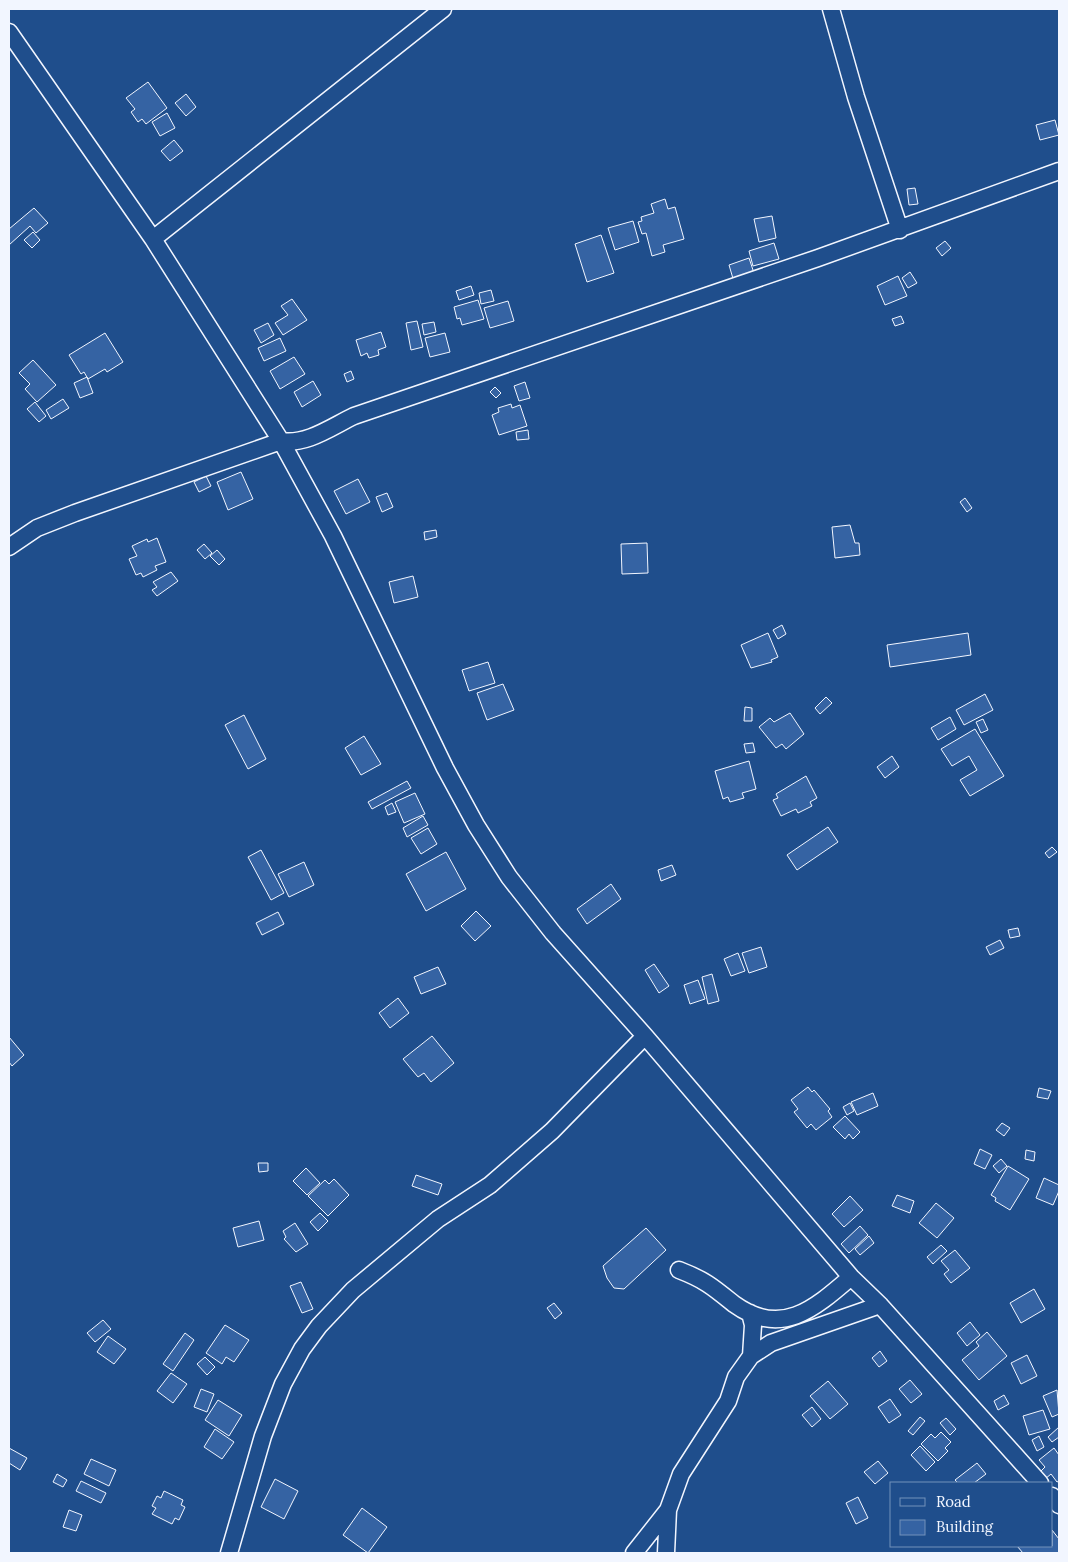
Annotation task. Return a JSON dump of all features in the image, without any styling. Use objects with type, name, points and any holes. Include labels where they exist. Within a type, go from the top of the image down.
[{"type":"street","points":[[153,239],[444,9]]},
{"type":"street","points":[[831,9],[856,97],[900,230]]},
{"type":"street","points":[[9,32],[153,239],[281,441],[334,536],[388,646],[422,722],[476,825],[509,877],[553,933],[645,1036],[851,1277],[880,1305],[1039,1482]]},
{"type":"street","points":[[9,547],[37,528],[83,510],[281,441],[292,443],[308,438],[354,416],[900,230],[1059,171]]},
{"type":"street","points":[[229,1553],[263,1436],[283,1384],[302,1349],[319,1326],[367,1278],[438,1219],[490,1185],[545,1137],[645,1036]]},
{"type":"street","points":[[679,1270],[704,1280],[750,1313],[763,1319],[779,1320],[794,1317],[829,1296],[851,1277]]},
{"type":"street","points":[[666,1553],[668,1510],[681,1474],[728,1401],[736,1377],[751,1356],[771,1343],[880,1305]]},
{"type":"street","points":[[750,1313],[754,1336],[751,1356]]},
{"type":"street","points":[[634,1553],[668,1510]]},
{"type":"building","points":[[148,82],[167,108],[146,124],[142,119],[138,122],[131,112],[135,109],[126,98]]},
{"type":"building","points":[[186,94],[196,107],[186,116],[175,103]]},
{"type":"building","points":[[167,113],[175,128],[160,136],[152,122]]},
{"type":"building","points":[[1055,120],[1059,135],[1040,140],[1036,125]]},
{"type":"building","points":[[174,140],[183,151],[170,161],[161,151]]},
{"type":"building","points":[[915,188],[918,204],[909,205],[907,189]]},
{"type":"building","points":[[665,199],[668,209],[675,207],[684,239],[663,245],[665,252],[652,256],[646,233],[642,234],[638,222],[642,221],[641,217],[654,213],[651,204]]},
{"type":"building","points":[[34,208],[48,223],[36,233],[30,226],[9,245],[9,229]]},
{"type":"building","points":[[772,216],[776,238],[759,242],[754,219]]},
{"type":"building","points":[[633,221],[639,242],[615,250],[608,228]]},
{"type":"building","points":[[33,232],[40,240],[32,248],[24,240]]},
{"type":"building","points":[[601,235],[614,273],[587,282],[575,244]]},
{"type":"building","points":[[945,241],[951,248],[942,256],[936,248]]},
{"type":"building","points":[[774,243],[779,259],[753,266],[749,251]]},
{"type":"building","points":[[749,258],[755,276],[734,282],[729,265]]},
{"type":"building","points":[[910,272],[917,283],[908,288],[902,278]]},
{"type":"building","points":[[898,276],[907,296],[885,305],[877,286]]},
{"type":"building","points":[[471,286],[474,295],[459,300],[456,291]]},
{"type":"building","points":[[491,290],[494,301],[481,304],[479,293]]},
{"type":"building","points":[[292,299],[307,320],[283,335],[275,323],[288,315],[281,306]]},
{"type":"building","points":[[478,300],[484,319],[462,325],[460,318],[457,319],[454,307]]},
{"type":"building","points":[[508,301],[514,321],[490,328],[484,308]]},
{"type":"building","points":[[901,316],[904,323],[895,326],[892,319]]},
{"type":"building","points":[[417,321],[423,347],[411,350],[406,323]]},
{"type":"building","points":[[434,322],[436,332],[424,335],[422,324]]},
{"type":"building","points":[[268,323],[274,335],[261,343],[254,330]]},
{"type":"building","points":[[381,332],[386,347],[378,350],[379,355],[369,358],[367,353],[361,356],[356,340]]},
{"type":"building","points":[[105,333],[123,362],[107,372],[105,369],[88,379],[84,372],[81,374],[69,355]]},
{"type":"building","points":[[445,333],[450,352],[430,357],[425,338]]},
{"type":"building","points":[[280,338],[286,351],[264,361],[258,348]]},
{"type":"building","points":[[294,357],[305,374],[280,389],[270,371]]},
{"type":"building","points":[[33,360],[56,385],[37,402],[25,389],[30,384],[19,373]]},
{"type":"building","points":[[351,371],[354,379],[347,382],[344,374]]},
{"type":"building","points":[[87,377],[93,393],[80,398],[74,383]]},
{"type":"building","points":[[313,381],[321,395],[302,407],[294,392]]},
{"type":"building","points":[[525,382],[530,398],[519,401],[514,386]]},
{"type":"building","points":[[495,387],[501,393],[496,398],[490,392]]},
{"type":"building","points":[[63,399],[69,408],[51,419],[46,410]]},
{"type":"building","points":[[35,402],[46,416],[39,422],[27,409]]},
{"type":"building","points":[[511,404],[512,408],[520,405],[527,426],[499,435],[492,415],[499,412],[498,408]]},
{"type":"building","points":[[528,430],[529,439],[517,440],[516,432]]},
{"type":"building","points":[[241,472],[253,499],[228,510],[217,482]]},
{"type":"building","points":[[206,476],[211,486],[199,492],[194,482]]},
{"type":"building","points":[[358,479],[370,502],[346,514],[334,491]]},
{"type":"building","points":[[387,493],[393,507],[382,512],[376,497]]},
{"type":"building","points":[[965,498],[972,508],[967,512],[960,502]]},
{"type":"building","points":[[850,525],[855,543],[859,543],[860,555],[835,558],[832,527]]},
{"type":"building","points":[[436,530],[437,537],[425,540],[424,532]]},
{"type":"building","points":[[157,538],[166,562],[155,566],[157,570],[143,577],[141,573],[136,575],[129,559],[137,556],[132,546],[147,539],[148,542]]},
{"type":"building","points":[[647,543],[648,573],[622,574],[621,544]]},
{"type":"building","points":[[204,544],[212,553],[205,559],[197,550]]},
{"type":"building","points":[[217,550],[225,559],[219,565],[210,556]]},
{"type":"building","points":[[171,572],[178,581],[157,596],[152,590],[157,587],[153,582]]},
{"type":"building","points":[[413,576],[418,597],[394,603],[389,582]]},
{"type":"building","points":[[782,625],[786,634],[778,639],[773,630]]},
{"type":"building","points":[[768,633],[778,657],[771,660],[772,662],[751,668],[741,645]]},
{"type":"building","points":[[968,633],[971,655],[890,667],[887,645]]},
{"type":"building","points":[[488,662],[495,683],[469,691],[462,670]]},
{"type":"building","points":[[503,684],[514,710],[487,720],[477,693]]},
{"type":"building","points":[[985,694],[993,710],[964,725],[956,710]]},
{"type":"building","points":[[826,697],[832,703],[820,714],[815,708]]},
{"type":"building","points":[[745,707],[752,708],[752,721],[744,721]]},
{"type":"building","points":[[790,713],[804,734],[786,749],[782,744],[776,748],[759,727],[770,718],[774,722]]},
{"type":"building","points":[[244,715],[266,759],[248,769],[225,725]]},
{"type":"building","points":[[950,717],[956,729],[938,740],[931,728]]},
{"type":"building","points":[[983,719],[988,730],[981,733],[976,722]]},
{"type":"building","points":[[975,729],[1004,776],[970,796],[960,780],[977,770],[969,756],[952,766],[941,749]]},
{"type":"building","points":[[364,736],[381,764],[361,775],[345,748]]},
{"type":"building","points":[[753,743],[755,752],[746,753],[744,744]]},
{"type":"building","points":[[892,756],[899,767],[885,778],[877,767]]},
{"type":"building","points":[[749,761],[756,789],[742,793],[744,798],[730,802],[728,797],[723,799],[715,771]]},
{"type":"building","points":[[806,776],[817,798],[810,802],[812,806],[798,813],[796,809],[781,816],[773,800],[778,798],[776,794]]},
{"type":"building","points":[[407,781],[411,788],[372,809],[368,802]]},
{"type":"building","points":[[415,793],[425,814],[404,823],[395,802]]},
{"type":"building","points":[[392,803],[396,812],[388,815],[385,807]]},
{"type":"building","points":[[423,816],[428,825],[407,837],[403,828]]},
{"type":"building","points":[[828,827],[838,842],[797,870],[787,855]]},
{"type":"building","points":[[428,828],[437,844],[421,854],[411,838]]},
{"type":"building","points":[[1052,847],[1057,852],[1049,858],[1045,853]]},
{"type":"building","points":[[261,850],[284,893],[271,900],[248,857]]},
{"type":"building","points":[[446,852],[466,889],[426,911],[406,874]]},
{"type":"building","points":[[304,862],[314,885],[289,897],[278,874]]},
{"type":"building","points":[[672,865],[676,875],[661,881],[658,870]]},
{"type":"building","points":[[611,884],[621,899],[587,924],[577,909]]},
{"type":"building","points":[[476,911],[491,926],[475,941],[461,926]]},
{"type":"building","points":[[278,912],[284,924],[262,935],[256,923]]},
{"type":"building","points":[[1018,928],[1020,936],[1010,938],[1008,930]]},
{"type":"building","points":[[1000,940],[1004,948],[990,955],[986,947]]},
{"type":"building","points":[[761,947],[767,967],[749,973],[742,953]]},
{"type":"building","points":[[738,953],[745,971],[731,976],[724,959]]},
{"type":"building","points":[[654,964],[669,986],[659,993],[645,970]]},
{"type":"building","points":[[438,967],[446,984],[421,994],[414,977]]},
{"type":"building","points":[[712,974],[719,1001],[708,1004],[702,977]]},
{"type":"building","points":[[698,980],[705,999],[690,1004],[684,985]]},
{"type":"building","points":[[398,998],[409,1013],[390,1028],[379,1013]]},
{"type":"building","points":[[432,1036],[454,1063],[431,1082],[424,1073],[418,1077],[403,1059]]},
{"type":"building","points":[[9,1037],[24,1055],[12,1066],[9,1062]]},
{"type":"building","points":[[808,1087],[812,1092],[814,1090],[830,1109],[828,1111],[832,1117],[816,1130],[811,1124],[807,1128],[794,1112],[798,1109],[791,1100]]},
{"type":"building","points":[[1039,1088],[1051,1091],[1048,1099],[1037,1097]]},
{"type":"building","points":[[873,1093],[878,1106],[857,1115],[851,1102]]},
{"type":"building","points":[[850,1103],[854,1111],[847,1115],[843,1107]]},
{"type":"building","points":[[845,1116],[860,1132],[853,1139],[849,1134],[845,1139],[833,1127]]},
{"type":"building","points":[[1002,1123],[1010,1128],[1004,1136],[996,1130]]},
{"type":"building","points":[[980,1149],[992,1155],[985,1169],[974,1164]]},
{"type":"building","points":[[1026,1150],[1035,1152],[1034,1161],[1025,1159]]},
{"type":"building","points":[[1001,1159],[1007,1166],[999,1173],[993,1166]]},
{"type":"building","points":[[258,1163],[268,1163],[268,1171],[259,1172]]},
{"type":"building","points":[[1008,1166],[1029,1179],[1010,1210],[995,1201],[996,1198],[991,1195]]},
{"type":"building","points":[[306,1168],[320,1183],[307,1195],[293,1181]]},
{"type":"building","points":[[416,1175],[442,1184],[438,1195],[412,1186]]},
{"type":"building","points":[[1044,1178],[1059,1185],[1059,1191],[1053,1205],[1036,1198]]},
{"type":"building","points":[[334,1179],[349,1195],[328,1216],[308,1196],[325,1180],[329,1184]]},
{"type":"building","points":[[897,1195],[914,1201],[910,1213],[892,1206]]},
{"type":"building","points":[[850,1196],[863,1210],[844,1227],[832,1214]]},
{"type":"building","points":[[936,1203],[954,1218],[937,1238],[919,1223]]},
{"type":"building","points":[[320,1213],[328,1221],[318,1231],[310,1222]]},
{"type":"building","points":[[259,1221],[264,1240],[238,1247],[233,1228]]},
{"type":"building","points":[[295,1223],[308,1244],[296,1252],[284,1239],[286,1237],[283,1231]]},
{"type":"building","points":[[860,1226],[868,1235],[849,1253],[841,1244]]},
{"type":"building","points":[[646,1228],[666,1250],[624,1289],[614,1288],[607,1278],[603,1266]]},
{"type":"building","points":[[869,1236],[874,1243],[860,1255],[855,1249]]},
{"type":"building","points":[[941,1245],[947,1251],[933,1264],[927,1257]]},
{"type":"building","points":[[955,1250],[970,1268],[951,1283],[944,1274],[949,1270],[941,1261]]},
{"type":"building","points":[[301,1282],[313,1309],[302,1313],[290,1286]]},
{"type":"building","points":[[1034,1289],[1045,1309],[1021,1323],[1010,1303]]},
{"type":"building","points":[[554,1303],[562,1313],[555,1319],[547,1308]]},
{"type":"building","points":[[103,1320],[111,1329],[95,1342],[87,1333]]},
{"type":"building","points":[[970,1322],[980,1335],[967,1346],[957,1333]]},
{"type":"building","points":[[225,1325],[249,1340],[234,1362],[226,1357],[222,1364],[206,1353]]},
{"type":"building","points":[[987,1332],[1007,1356],[979,1380],[962,1360],[979,1346],[976,1342]]},
{"type":"building","points":[[185,1333],[194,1340],[173,1371],[163,1364]]},
{"type":"building","points":[[108,1336],[126,1349],[114,1364],[97,1352]]},
{"type":"building","points":[[880,1351],[887,1361],[879,1367],[872,1358]]},
{"type":"building","points":[[1027,1355],[1037,1376],[1021,1384],[1011,1363]]},
{"type":"building","points":[[205,1357],[215,1367],[207,1375],[197,1364]]},
{"type":"building","points":[[171,1373],[187,1384],[173,1403],[157,1391]]},
{"type":"building","points":[[910,1380],[922,1394],[911,1403],[899,1389]]},
{"type":"building","points":[[828,1381],[848,1404],[830,1419],[810,1396]]},
{"type":"building","points":[[201,1389],[214,1394],[207,1412],[194,1407]]},
{"type":"building","points":[[1057,1390],[1059,1414],[1052,1417],[1043,1396]]},
{"type":"building","points":[[1004,1395],[1009,1404],[998,1410],[994,1401]]},
{"type":"building","points":[[890,1399],[901,1415],[889,1423],[878,1407]]},
{"type":"building","points":[[218,1400],[242,1415],[229,1436],[205,1420]]},
{"type":"building","points":[[812,1407],[821,1419],[812,1427],[802,1415]]},
{"type":"building","points":[[1043,1410],[1050,1429],[1029,1435],[1023,1416]]},
{"type":"building","points":[[920,1417],[925,1421],[913,1435],[908,1431]]},
{"type":"building","points":[[946,1418],[956,1429],[950,1435],[940,1423]]},
{"type":"building","points":[[1059,1427],[1059,1437],[1052,1442],[1048,1437]]},
{"type":"building","points":[[215,1429],[234,1442],[222,1459],[204,1447]]},
{"type":"building","points":[[941,1432],[951,1442],[945,1448],[948,1451],[938,1461],[921,1444],[931,1434],[935,1438]]},
{"type":"building","points":[[1039,1436],[1044,1447],[1037,1451],[1032,1440]]},
{"type":"building","points":[[920,1446],[935,1462],[926,1471],[911,1455]]},
{"type":"building","points":[[9,1448],[27,1458],[20,1470],[9,1463]]},
{"type":"building","points":[[1054,1448],[1059,1455],[1059,1481],[1057,1482],[1051,1474],[1045,1479],[1040,1472],[1045,1467],[1039,1460]]},
{"type":"building","points":[[91,1459],[116,1470],[109,1486],[84,1474]]},
{"type":"building","points":[[878,1461],[888,1473],[875,1484],[864,1472]]},
{"type":"building","points":[[977,1463],[986,1474],[975,1482],[957,1482],[955,1480]]},
{"type":"building","points":[[57,1474],[67,1480],[63,1487],[53,1482]]},
{"type":"building","points":[[275,1479],[298,1491],[284,1519],[261,1507]]},
{"type":"building","points":[[81,1481],[106,1493],[101,1503],[76,1491]]},
{"type":"building","points":[[164,1491],[183,1500],[181,1505],[185,1507],[179,1520],[175,1518],[172,1524],[152,1514],[156,1508],[152,1506],[157,1496],[161,1498]]},
{"type":"building","points":[[858,1497],[868,1518],[856,1524],[846,1503]]},
{"type":"building","points":[[362,1508],[387,1527],[368,1553],[343,1535]]},
{"type":"building","points":[[69,1510],[82,1515],[76,1531],[63,1527]]},
{"type":"building","points":[[1053,1531],[1059,1539],[1059,1553],[1023,1553],[1018,1547],[1053,1547]]}]
